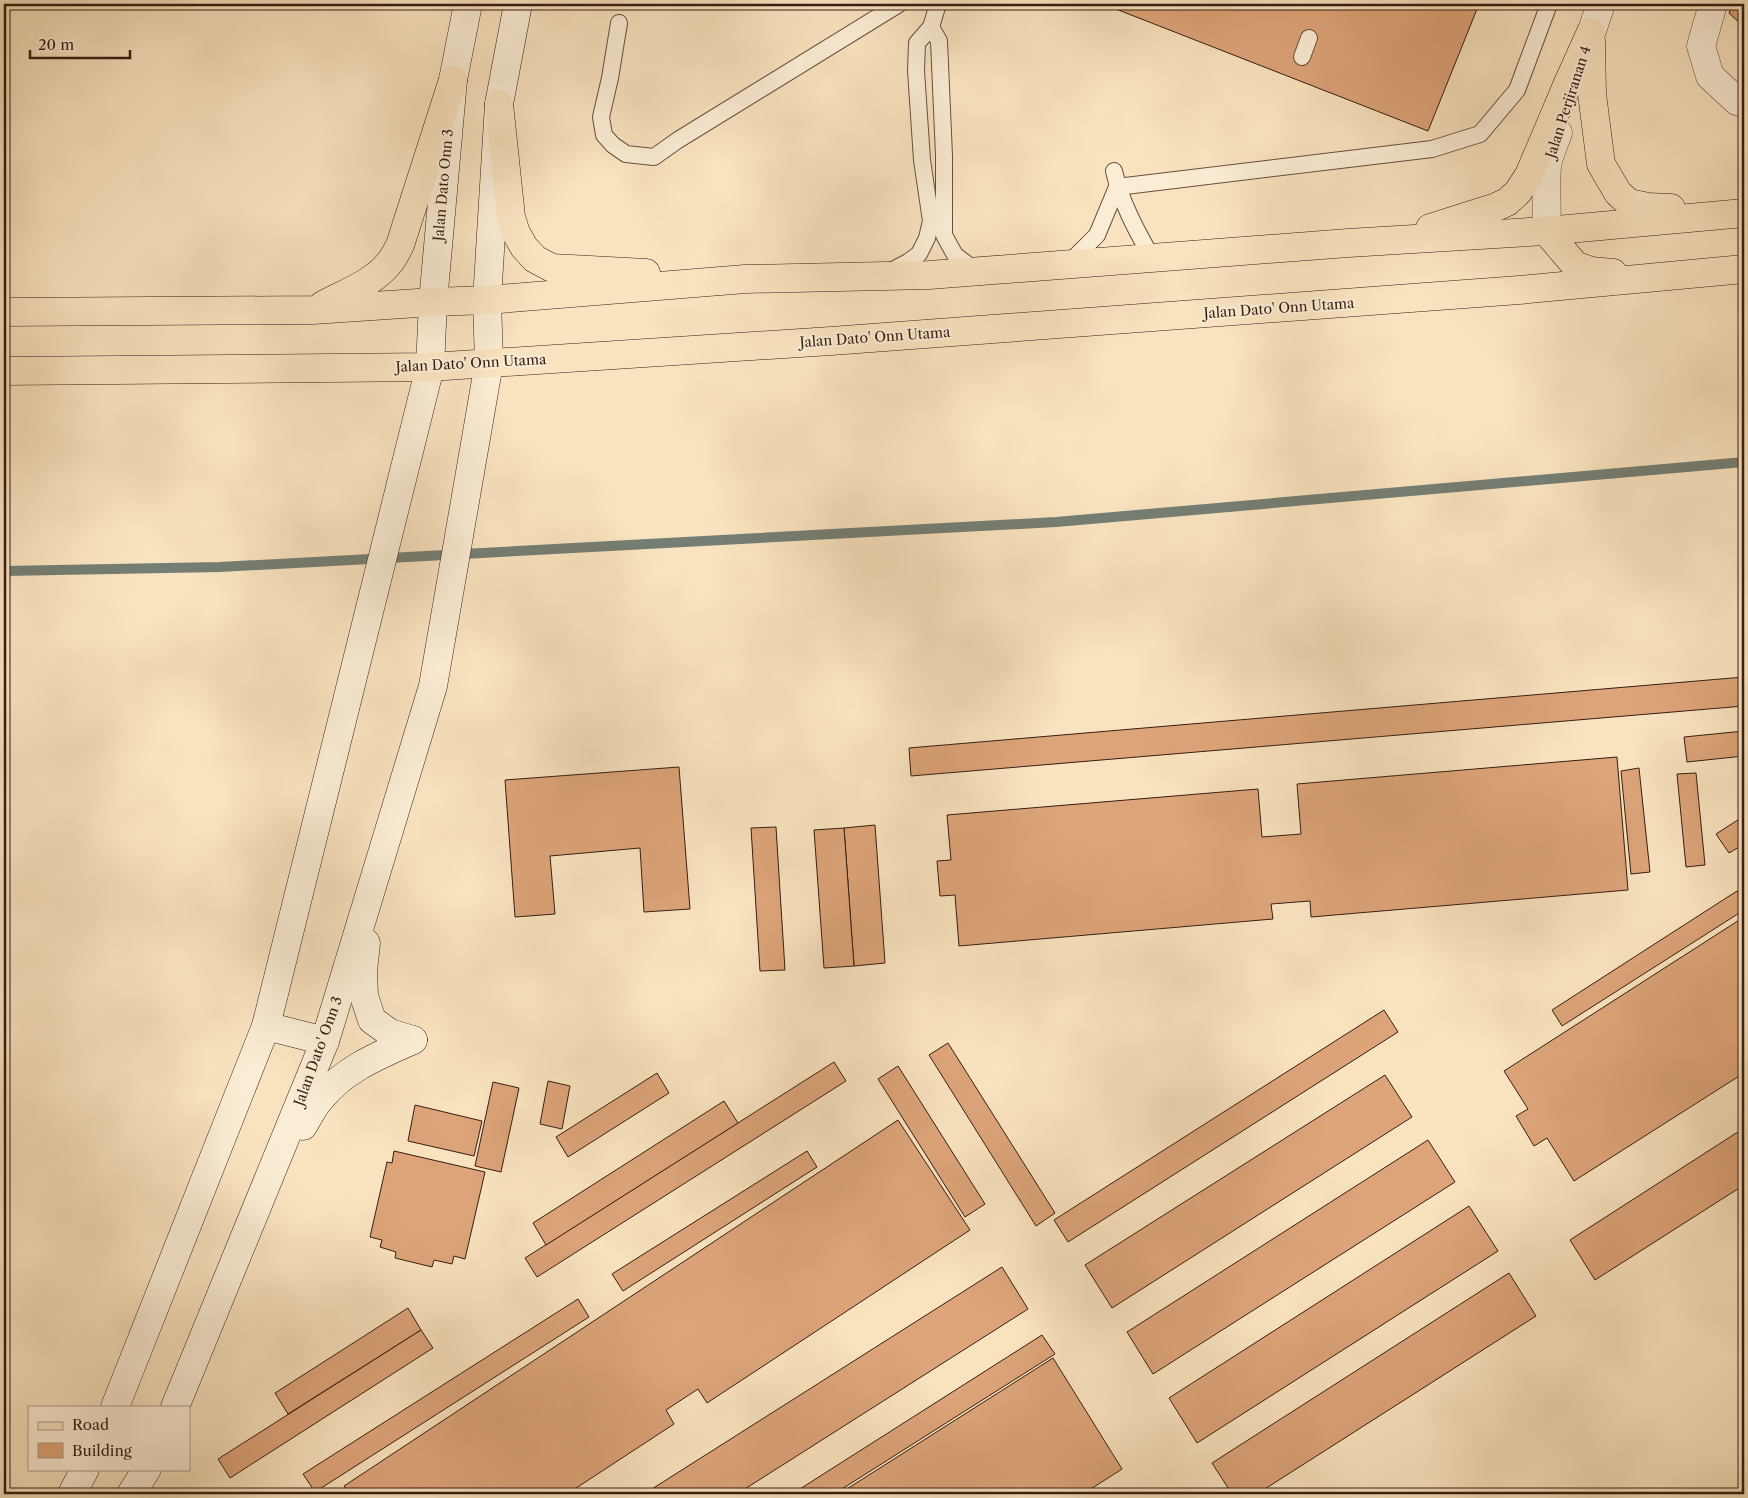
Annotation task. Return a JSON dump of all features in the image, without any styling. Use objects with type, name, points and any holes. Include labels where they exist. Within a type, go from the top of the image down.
[{"type":"main road","name":"Jalan Dato Onn 3","points":[[266,1026],[430,367],[432,302],[453,80],[468,4]]},
{"type":"main road","points":[[489,363],[487,300],[499,104],[518,4]]},
{"type":"main road","name":"Jalan Perjiranan 4","points":[[1546,231],[1548,210],[1547,165],[1602,4]]},
{"type":"main road","points":[[1713,4],[1701,46],[1710,76],[1737,101],[1744,100]]},
{"type":"main road","points":[[1591,32],[1592,94],[1600,164],[1618,193],[1629,203],[1648,207],[1744,213]]},
{"type":"main road","points":[[1348,243],[1412,233],[1507,202],[1518,192],[1529,175],[1591,32]]},
{"type":"main road","points":[[313,310],[361,285],[390,262],[400,245],[453,80]]},
{"type":"main road","points":[[499,104],[511,217],[516,233],[524,247],[535,259],[552,268],[745,279]]},
{"type":"main road","points":[[4,312],[313,310],[487,300],[745,279],[878,276],[976,271],[1348,243],[1546,231],[1744,213]]},
{"type":"main road","points":[[1546,231],[1575,265],[1591,271],[1667,276]]},
{"type":"main road","name":"Jalan Dato' Onn Utama","points":[[4,372],[430,367],[831,341],[1479,293],[1744,269]]},
{"type":"main road","name":"Jalan Dato' Onn 3","points":[[174,1406],[324,1041],[432,686],[489,363]]},
{"type":"main road","points":[[265,1185],[321,1097],[344,1075],[373,1058],[413,1040],[390,1033],[372,1020],[364,996],[363,971],[372,884]]},
{"type":"main road","points":[[116,1406],[266,1026],[324,1041]]},
{"type":"main road","points":[[72,1494],[84,1470]]},
{"type":"main road","points":[[131,1494],[146,1470]]},
{"type":"lane","points":[[619,23],[610,78],[601,117],[604,135],[613,145],[626,154],[654,157],[678,140],[899,4]]},
{"type":"lane","points":[[878,276],[908,262],[919,254],[927,238],[931,220],[922,160],[916,71],[917,43],[931,27],[938,4]]},
{"type":"lane","points":[[1116,179],[1432,149],[1480,134],[1517,90],[1549,4]]},
{"type":"lane","points":[[931,27],[939,41],[944,156],[944,234],[955,255],[976,271]]},
{"type":"lane","points":[[1302,56],[1309,38]]},
{"type":"lane","points":[[922,160],[944,156]]},
{"type":"lane","points":[[1116,179],[1134,226],[1152,258]]},
{"type":"lane","points":[[1068,264],[1097,235],[1116,179]]},
{"type":"building","points":[[1103,4],[1479,4],[1428,131]]},
{"type":"building","points":[[1733,4],[1744,4],[1744,27],[1729,13]]},
{"type":"building","points":[[1744,677],[1744,706],[911,776],[909,748]]},
{"type":"building","points":[[1744,731],[1744,756],[1687,762],[1684,737]]},
{"type":"building","points":[[1617,757],[1628,890],[1311,917],[1310,901],[1271,904],[1273,919],[959,946],[955,895],[940,896],[937,861],[951,860],[947,815],[1258,789],[1262,837],[1301,834],[1297,784]]},
{"type":"building","points":[[679,767],[690,909],[644,912],[640,848],[550,856],[555,914],[515,917],[505,780]]},
{"type":"building","points":[[1639,768],[1650,872],[1631,874],[1621,771]]},
{"type":"building","points":[[1696,773],[1705,865],[1686,867],[1677,774]]},
{"type":"building","points":[[1744,816],[1744,844],[1729,853],[1716,834]]},
{"type":"building","points":[[875,825],[885,963],[854,966],[844,828]]},
{"type":"building","points":[[776,827],[785,970],[760,971],[751,828]]},
{"type":"building","points":[[844,828],[854,966],[824,968],[814,830]]},
{"type":"building","points":[[1737,891],[1744,903],[1744,910],[1562,1026],[1552,1010]]},
{"type":"building","points":[[1744,917],[1744,1073],[1574,1181],[1547,1138],[1534,1146],[1516,1116],[1528,1109],[1504,1071]]},
{"type":"building","points":[[1384,1010],[1398,1032],[1068,1242],[1054,1220]]},
{"type":"building","points":[[948,1043],[1055,1213],[1036,1226],[929,1055]]},
{"type":"building","points":[[834,1062],[846,1081],[537,1277],[525,1258]]},
{"type":"building","points":[[898,1066],[985,1204],[965,1217],[878,1079]]},
{"type":"building","points":[[657,1073],[669,1093],[568,1157],[556,1137]]},
{"type":"building","points":[[1385,1075],[1412,1117],[1112,1308],[1085,1265]]},
{"type":"building","points":[[548,1081],[570,1086],[562,1129],[540,1124]]},
{"type":"building","points":[[493,1082],[519,1088],[501,1172],[475,1166]]},
{"type":"building","points":[[724,1101],[738,1123],[546,1245],[533,1223]]},
{"type":"building","points":[[415,1105],[482,1121],[474,1156],[408,1141]]},
{"type":"building","points":[[898,1120],[970,1230],[707,1403],[698,1389],[666,1410],[674,1424],[567,1494],[349,1494],[344,1486]]},
{"type":"building","points":[[1744,1128],[1744,1185],[1595,1280],[1570,1240]]},
{"type":"building","points":[[1428,1140],[1455,1182],[1153,1374],[1127,1332]]},
{"type":"building","points":[[394,1151],[485,1172],[465,1259],[454,1256],[452,1264],[434,1260],[432,1267],[395,1258],[396,1252],[380,1247],[382,1240],[370,1237],[387,1162],[392,1163]]},
{"type":"building","points":[[807,1151],[817,1167],[623,1291],[612,1274]]},
{"type":"building","points":[[1469,1206],[1498,1251],[1197,1443],[1169,1398]]},
{"type":"building","points":[[1002,1267],[1028,1309],[737,1494],[644,1494]]},
{"type":"building","points":[[1509,1273],[1536,1316],[1257,1494],[1232,1494],[1212,1463]]},
{"type":"building","points":[[578,1299],[589,1317],[315,1492],[303,1474]]},
{"type":"building","points":[[408,1308],[421,1330],[288,1414],[275,1393]]},
{"type":"building","points":[[421,1330],[433,1348],[230,1478],[218,1459]]},
{"type":"building","points":[[1042,1335],[1055,1354],[834,1494],[792,1494]]},
{"type":"building","points":[[1053,1358],[1122,1469],[1083,1494],[839,1494]]},
{"type":"waterway","points":[[4,571],[220,567],[1056,522],[1744,462]]}]
